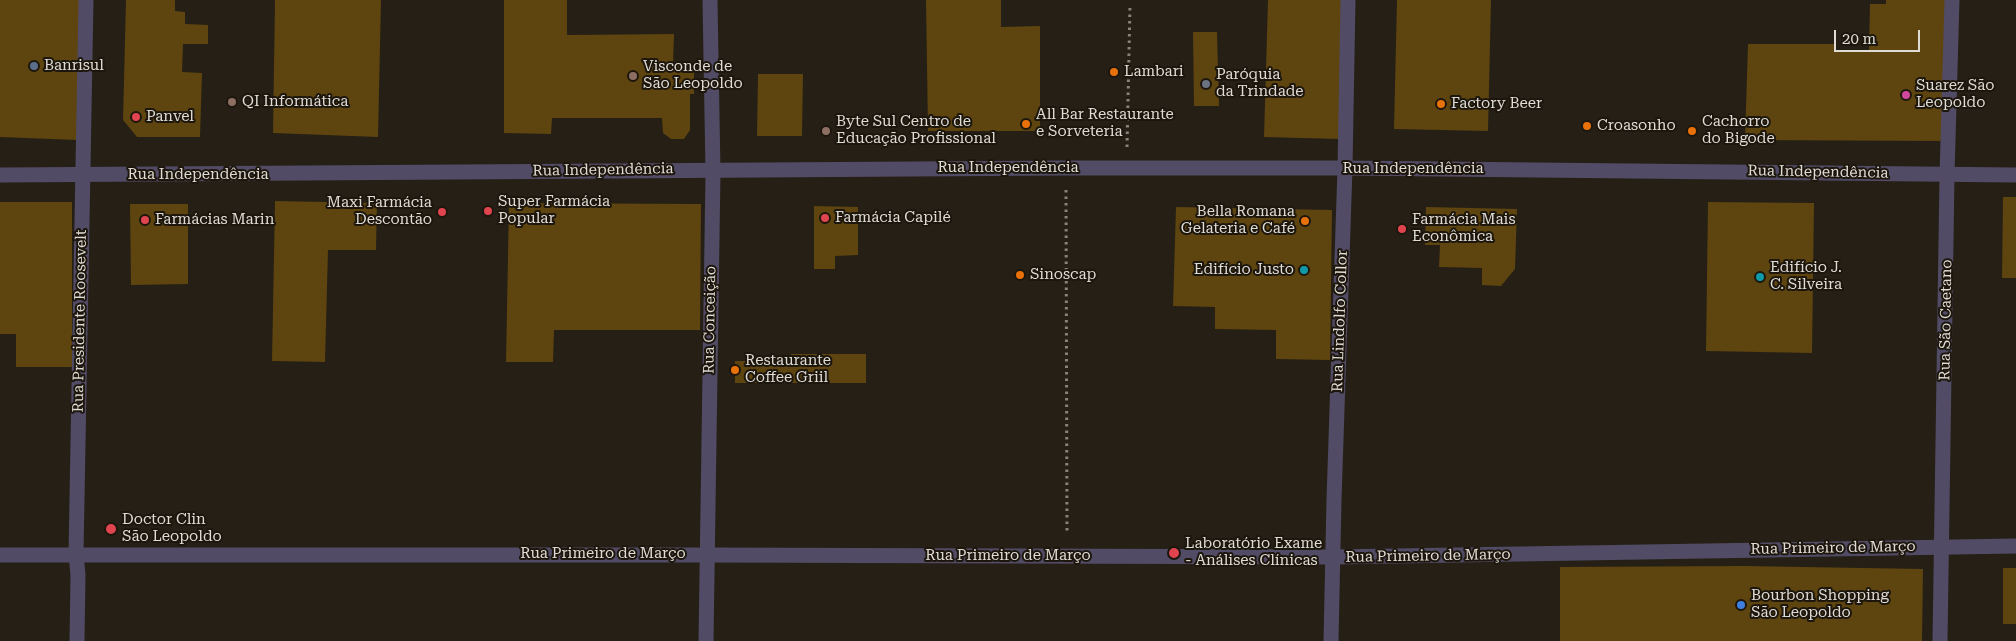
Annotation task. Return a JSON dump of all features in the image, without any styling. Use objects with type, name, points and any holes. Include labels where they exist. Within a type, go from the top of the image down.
[{"type":"street","name":"Rua Presidente Roosevelt","points":[[77,641],[78,575],[76,554],[86,0]]},
{"type":"street","name":"Rua Conceição","points":[[706,641],[712,172],[710,0]]},
{"type":"street","name":"Rua Lindolfo Collor","points":[[1331,641],[1348,0]]},
{"type":"street","name":"Rua São Caetano","points":[[1940,641],[1947,175],[1952,0]]},
{"type":"street","name":"Rua Independência","points":[[0,175],[154,176],[686,170],[712,172],[772,169],[1066,168],[1345,168],[2016,175]]},
{"type":"street","name":"Rua Primeiro de Março","points":[[0,555],[708,554],[1333,557],[2016,546]]},
{"type":"path","points":[[1127,168],[1130,5]]},
{"type":"path","points":[[1066,168],[1067,557]]},
{"type":"building","points":[[0,0],[80,0],[77,140],[0,137]]},
{"type":"building","points":[[126,0],[175,0],[175,11],[185,12],[185,24],[208,25],[208,44],[183,44],[182,72],[202,73],[200,137],[137,137],[123,120]]},
{"type":"building","points":[[275,0],[381,0],[378,137],[273,133]]},
{"type":"building","points":[[504,0],[567,0],[567,35],[674,34],[673,65],[694,65],[694,94],[690,94],[690,130],[684,139],[671,139],[663,133],[662,118],[552,118],[551,134],[504,133]]},
{"type":"building","points":[[926,0],[1001,0],[1001,27],[1040,26],[1040,131],[928,131]]},
{"type":"building","points":[[1268,0],[1345,0],[1341,139],[1264,137]]},
{"type":"building","points":[[1397,0],[1491,0],[1488,131],[1394,129]]},
{"type":"building","points":[[1886,0],[1946,0],[1946,141],[1745,140],[1748,44],[1836,44],[1836,50],[1869,50],[1870,4],[1886,4]]},
{"type":"building","name":"Paróquia da Trindade","points":[[1193,32],[1217,32],[1219,106],[1194,106]]},
{"type":"building","points":[[758,74],[803,74],[802,136],[757,136]]},
{"type":"building","points":[[2003,197],[2016,197],[2016,278],[2002,278]]},
{"type":"building","points":[[275,201],[377,203],[376,250],[328,250],[325,362],[272,361]]},
{"type":"building","points":[[0,202],[72,202],[72,367],[16,367],[16,334],[0,334]]},
{"type":"building","name":"Edifício J. C. Silveira","points":[[1708,202],[1814,203],[1812,353],[1706,351]]},
{"type":"building","points":[[509,203],[701,204],[700,330],[554,330],[553,362],[506,362]]},
{"type":"building","points":[[130,204],[188,204],[188,284],[131,285]]},
{"type":"building","points":[[814,206],[858,207],[858,255],[835,256],[835,269],[814,269]]},
{"type":"building","points":[[1176,207],[1332,210],[1330,360],[1276,359],[1276,330],[1215,329],[1215,307],[1173,306]]},
{"type":"building","points":[[1426,207],[1517,209],[1515,269],[1501,286],[1482,285],[1482,268],[1439,267],[1440,245],[1425,245]]},
{"type":"building","points":[[791,354],[866,354],[866,383],[735,383],[735,361],[791,361]]},
{"type":"building","name":"Bourbon Shopping São Leopoldo","points":[[1745,566],[1923,569],[1922,641],[1560,641],[1560,567]]},
{"type":"building","points":[[2003,568],[2016,568],[2016,624],[2003,624]]},
{"type":"place","name":"Banrisul","points":[[34,66]]},
{"type":"place","name":"Lambari","points":[[1114,72]]},
{"type":"place","name":"Visconde de São Leopoldo","points":[[633,76]]},
{"type":"place","name":"Paróquia da Trindade","points":[[1206,84]]},
{"type":"place","name":"Suarez São Leopoldo","points":[[1906,95]]},
{"type":"place","name":"QI Informática","points":[[232,102]]},
{"type":"place","name":"Factory Beer","points":[[1441,104]]},
{"type":"place","name":"Panvel","points":[[136,117]]},
{"type":"place","name":"All Bar Restaurante e Sorveteria","points":[[1026,124]]},
{"type":"place","name":"Croasonho","points":[[1587,126]]},
{"type":"place","name":"Byte Sul Centro de Educação Profissional","points":[[826,131]]},
{"type":"place","name":"Cachorro do Bigode","points":[[1692,131]]},
{"type":"place","name":"Super Farmácia Popular","points":[[488,211]]},
{"type":"place","name":"Maxi Farmácia Descontão","points":[[442,212]]},
{"type":"place","name":"Farmácia Capilé","points":[[825,218]]},
{"type":"place","name":"Farmácias Marin","points":[[145,220]]},
{"type":"place","name":"Bella Romana Gelateria e Café","points":[[1305,221]]},
{"type":"place","name":"Farmácia Mais Econômica","points":[[1402,229]]},
{"type":"place","name":"Edifício Justo","points":[[1304,270]]},
{"type":"place","name":"Sinoscap","points":[[1020,275]]},
{"type":"place","name":"Edifício J. C. Silveira","points":[[1760,277]]},
{"type":"place","name":"Restaurante Coffee Griil","points":[[735,370]]},
{"type":"place","name":"Doctor Clin São Leopoldo","points":[[111,529]]},
{"type":"place","name":"Laboratório Exame - Análises Clínicas","points":[[1174,553]]},
{"type":"place","name":"Bourbon Shopping São Leopoldo","points":[[1741,605]]}]
